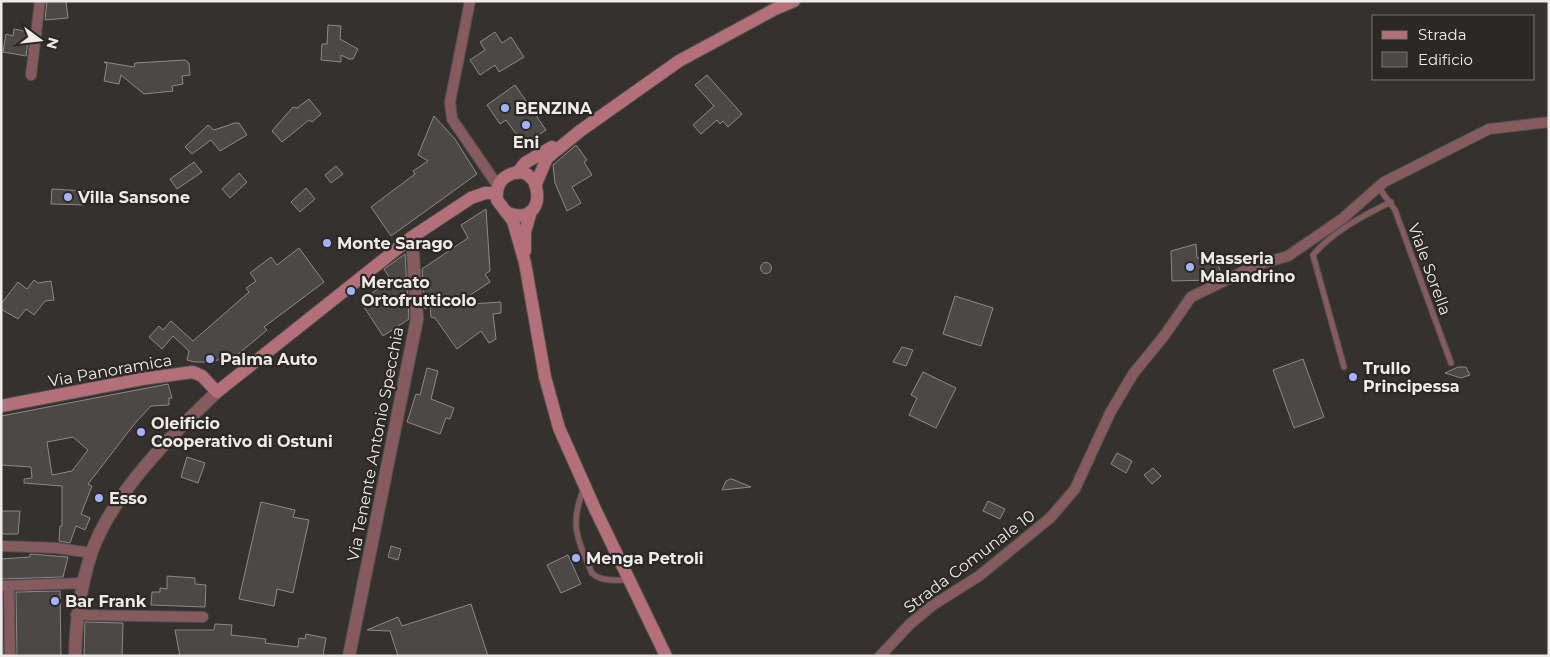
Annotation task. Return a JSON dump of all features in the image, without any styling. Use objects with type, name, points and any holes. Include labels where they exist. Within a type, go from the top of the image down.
[{"type":"main road","points":[[525,263],[526,232],[530,211],[538,199],[536,184],[547,158],[580,131],[678,61],[775,9],[794,1]]},
{"type":"main road","points":[[517,173],[525,163],[580,131]]},
{"type":"main road","points":[[536,184],[526,175],[517,173],[508,176],[500,199],[512,221],[525,263],[548,385],[559,428],[584,485],[666,656]]},
{"type":"main road","points":[[217,392],[412,237],[461,204],[489,202],[500,199]]},
{"type":"main road","points":[[500,199],[517,216],[530,211]]},
{"type":"main road","name":"Via Panoramica","points":[[1,406],[142,379],[193,372],[202,376],[217,392]]},
{"type":"street","points":[[31,75],[40,1]]},
{"type":"street","points":[[470,1],[450,102],[452,119],[500,199]]},
{"type":"street","name":"Strada Comunale 10","points":[[880,656],[916,619],[933,605],[1002,559],[1056,511],[1076,489],[1110,413],[1134,374],[1164,336],[1191,297],[1257,265],[1288,256],[1342,219],[1384,182],[1489,129],[1549,122]]},
{"type":"street","name":"Via Tenente Antonio Specchia","points":[[349,656],[417,319],[412,237]]},
{"type":"street","points":[[74,656],[76,614],[92,553],[120,501],[148,463],[217,392]]},
{"type":"street","points":[[1,546],[57,548],[92,553]]},
{"type":"street","points":[[10,656],[5,586],[84,583]]},
{"type":"street","points":[[76,614],[203,617]]},
{"type":"lane","name":"Viale Sorella","points":[[1379,188],[1396,210],[1451,362]]},
{"type":"lane","points":[[1344,367],[1313,255],[1321,245],[1341,231],[1391,202]]},
{"type":"lane","points":[[584,485],[576,505],[575,532],[592,573],[595,576],[611,580],[629,580]]},
{"type":"building","points":[[47,1],[66,1],[68,18],[45,20]]},
{"type":"building","points":[[328,25],[341,26],[340,39],[358,49],[353,59],[341,55],[341,62],[321,60],[322,44],[327,44]]},
{"type":"building","points":[[14,29],[29,32],[26,56],[3,52],[6,34],[13,36]]},
{"type":"building","points":[[495,32],[502,43],[511,37],[524,57],[499,72],[495,65],[480,75],[470,60],[485,50],[480,42]]},
{"type":"building","points":[[185,60],[189,63],[190,75],[182,76],[183,84],[172,86],[173,91],[144,94],[121,75],[119,84],[104,81],[107,64],[104,62],[134,67],[135,63]]},
{"type":"building","points":[[707,75],[742,114],[728,127],[723,121],[720,124],[717,120],[701,134],[693,125],[714,106],[695,85]]},
{"type":"building","points":[[515,85],[546,130],[524,145],[506,120],[500,124],[487,105]]},
{"type":"building","points":[[309,99],[321,114],[312,122],[309,120],[282,142],[272,131],[293,107],[297,108]]},
{"type":"building","points":[[434,116],[455,139],[477,174],[391,236],[371,207],[415,174],[413,171],[428,161],[418,155]]},
{"type":"building","points":[[239,123],[247,135],[220,151],[211,140],[192,154],[185,147],[208,125],[214,130]]},
{"type":"building","points":[[576,145],[587,160],[584,162],[592,175],[572,187],[581,203],[567,211],[555,183],[553,165]]},
{"type":"building","points":[[194,162],[202,172],[177,189],[170,179]]},
{"type":"building","points":[[336,166],[343,174],[331,183],[325,175]]},
{"type":"building","points":[[239,173],[247,182],[230,198],[222,189]]},
{"type":"building","points":[[306,188],[315,199],[300,212],[291,202]]},
{"type":"building","name":"Villa Sansone","points":[[52,189],[85,191],[84,205],[51,204]]},
{"type":"building","points":[[486,209],[490,271],[485,274],[490,282],[455,305],[501,302],[501,313],[493,314],[496,339],[489,343],[481,331],[457,349],[435,318],[431,317],[430,306],[425,309],[422,269],[468,238],[461,225]]},
{"type":"building","name":"Masseria Malandrino","points":[[1196,244],[1197,258],[1216,258],[1221,274],[1209,275],[1209,280],[1172,281],[1171,251]]},
{"type":"building","points":[[299,248],[324,282],[264,327],[267,330],[237,355],[210,362],[194,362],[187,360],[189,351],[173,336],[162,349],[149,337],[159,326],[163,330],[171,321],[193,341],[249,292],[246,288],[256,281],[250,273],[271,257],[277,265]]},
{"type":"building","points":[[405,254],[409,319],[383,336],[360,301],[391,280],[384,269]]},
{"type":"building","points":[[764,263],[768,263],[771,268],[770,272],[764,273],[761,270],[761,266]]},
{"type":"building","points":[[34,280],[38,283],[51,281],[54,300],[45,301],[34,315],[26,309],[18,319],[1,309],[1,304],[18,282],[27,289]]},
{"type":"building","points":[[955,296],[993,308],[981,346],[943,334]]},
{"type":"building","points":[[902,347],[913,350],[906,366],[893,362]]},
{"type":"building","points":[[1303,359],[1324,417],[1294,428],[1273,370]]},
{"type":"building","points":[[1458,367],[1466,367],[1470,375],[1461,378],[1445,373]]},
{"type":"building","points":[[427,368],[438,371],[431,399],[454,408],[450,419],[446,418],[440,434],[407,422],[416,394],[420,395]]},
{"type":"building","points":[[923,372],[956,388],[936,428],[909,415],[917,398],[911,395]]},
{"type":"building","points":[[168,384],[172,398],[169,398],[169,405],[151,406],[136,422],[88,484],[92,486],[81,514],[90,518],[85,530],[76,526],[70,543],[59,541],[60,526],[62,526],[62,486],[24,483],[24,479],[32,478],[31,467],[1,465],[1,416]],"holes":[[[73,437],[88,450],[72,471],[52,475],[47,442]]]},
{"type":"building","points":[[1117,453],[1132,461],[1126,473],[1111,464]]},
{"type":"building","points":[[187,457],[205,463],[198,483],[181,477]]},
{"type":"building","points":[[1153,468],[1161,476],[1152,484],[1144,475]]},
{"type":"building","points":[[730,479],[751,487],[722,490],[726,481]]},
{"type":"building","points":[[988,501],[1005,509],[1000,519],[983,511]]},
{"type":"building","points":[[261,502],[295,510],[293,517],[309,520],[293,593],[277,589],[274,606],[239,599]]},
{"type":"building","points":[[1,511],[20,511],[18,534],[1,534]]},
{"type":"building","points":[[391,546],[401,549],[398,560],[388,557]]},
{"type":"building","points":[[30,554],[68,557],[63,577],[1,579],[1,559],[30,557]]},
{"type":"building","points":[[568,555],[581,584],[561,593],[547,565]]},
{"type":"building","points":[[167,576],[195,578],[195,584],[206,585],[205,607],[151,605],[152,592],[160,592],[160,588],[167,589]]},
{"type":"building","points":[[60,591],[61,656],[17,656],[16,592]]},
{"type":"building","points":[[2,593],[3,656],[1,656]]},
{"type":"building","points":[[471,604],[488,656],[398,656],[390,631],[367,630],[398,617],[402,626]]},
{"type":"building","points":[[85,622],[123,623],[122,656],[84,656]]},
{"type":"building","points":[[215,624],[232,625],[231,635],[266,639],[265,643],[298,647],[299,638],[305,639],[306,634],[326,638],[323,656],[180,656],[175,630],[214,630]]},
{"type":"place","name":"BENZINA","points":[[505,108]]},
{"type":"place","name":"Eni","points":[[526,125]]},
{"type":"place","name":"Villa Sansone","points":[[68,197]]},
{"type":"place","name":"Monte Sarago","points":[[327,243]]},
{"type":"place","name":"Masseria Malandrino","points":[[1190,267]]},
{"type":"place","name":"Mercato Ortofrutticolo","points":[[351,291]]},
{"type":"place","name":"Palma Auto","points":[[210,359]]},
{"type":"place","name":"Trullo Principessa","points":[[1353,377]]},
{"type":"place","name":"Oleificio Cooperativo di Ostuni","points":[[141,432]]},
{"type":"place","name":"Esso","points":[[99,498]]},
{"type":"place","name":"Menga Petroli","points":[[576,558]]},
{"type":"place","name":"Bar Frank","points":[[55,601]]}]
